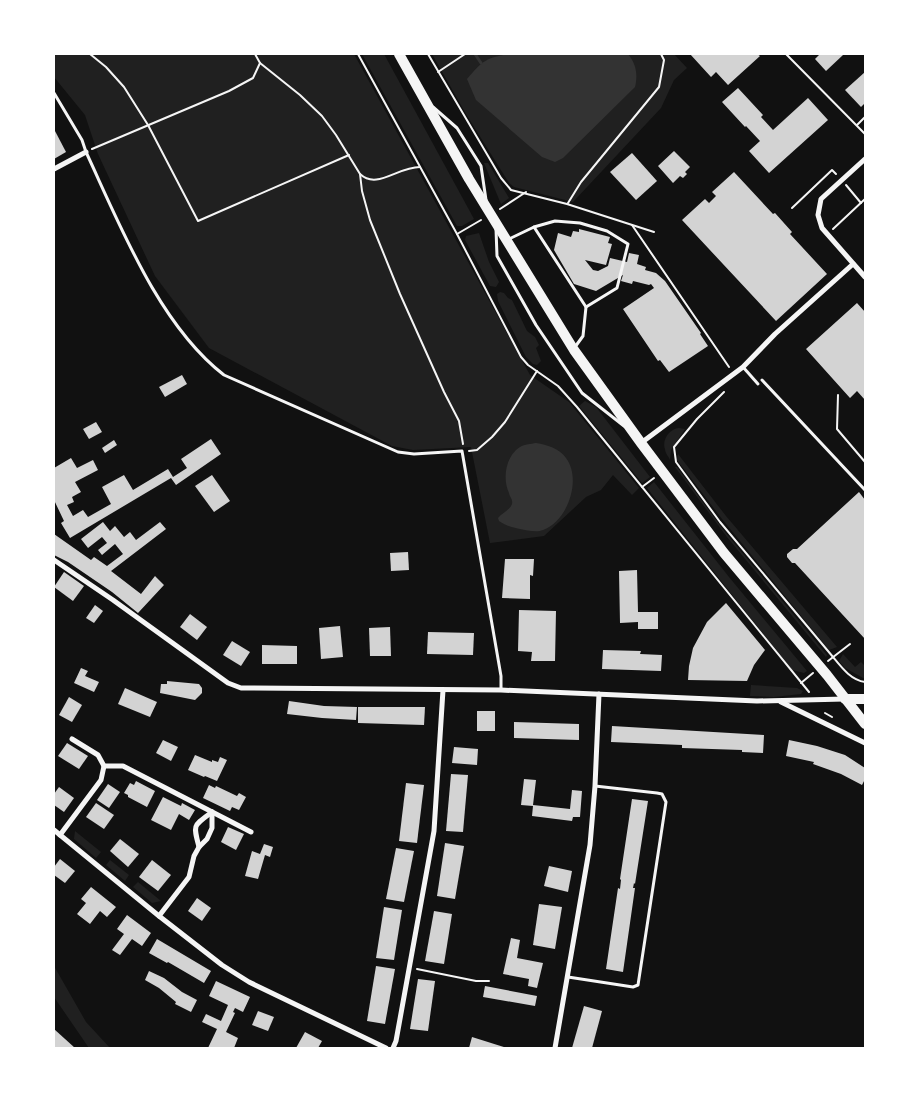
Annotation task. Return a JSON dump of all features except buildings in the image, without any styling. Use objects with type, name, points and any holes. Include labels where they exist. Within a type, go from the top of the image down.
[{"type":"main road","points":[[399,54],[496,224],[574,350],[724,553],[865,724]]},
{"type":"main road","points":[[845,699],[865,699]]},
{"type":"street","points":[[54,169],[86,152]]},
{"type":"street","points":[[865,159],[821,199],[818,214],[822,228],[865,276]]},
{"type":"street","points":[[641,443],[734,374],[775,334],[854,264]]},
{"type":"street","points":[[54,560],[234,686],[255,689],[501,690],[781,701],[845,699]]},
{"type":"street","points":[[393,1048],[434,832],[443,690]]},
{"type":"street","points":[[554,1048],[590,845],[599,694]]},
{"type":"street","points":[[781,701],[865,743]]},
{"type":"street","points":[[60,835],[101,780],[104,766],[98,754],[72,739]]},
{"type":"street","points":[[104,766],[123,766],[251,832]]},
{"type":"street","points":[[159,916],[190,877],[194,856],[212,828],[212,812]]},
{"type":"street","points":[[199,847],[194,829],[197,824],[212,812]]},
{"type":"street","points":[[54,830],[222,965],[249,982],[386,1048]]},
{"type":"lane","points":[[54,93],[82,140],[86,152],[149,282],[184,334],[215,368],[224,375],[398,452],[414,454],[462,451],[501,676],[501,690]]},
{"type":"lane","points":[[423,99],[457,128],[481,166],[487,208]]},
{"type":"lane","points":[[506,240],[534,227],[555,221],[580,224],[607,231],[628,244],[617,288],[586,307]]},
{"type":"lane","points":[[496,224],[497,256],[536,325],[582,393],[634,433]]},
{"type":"lane","points":[[534,227],[586,307],[583,336],[574,350]]},
{"type":"lane","points":[[742,366],[758,384]]},
{"type":"lane","points":[[762,380],[865,490]]},
{"type":"lane","points":[[568,977],[633,987],[638,985],[666,802],[662,794],[595,786]]},
{"type":"path","points":[[90,54],[106,67],[124,87],[148,125],[198,221],[349,155]]},
{"type":"path","points":[[255,54],[260,63],[300,95],[322,116],[360,174],[365,178],[372,181],[379,180],[405,168],[420,167]]},
{"type":"path","points":[[428,54],[500,178],[511,190],[526,192],[567,204],[654,232]]},
{"type":"path","points":[[438,72],[465,54]]},
{"type":"path","points":[[567,204],[581,182],[659,87],[664,60],[661,54]]},
{"type":"path","points":[[786,54],[865,134]]},
{"type":"path","points":[[86,152],[229,91],[253,78],[260,63]]},
{"type":"path","points":[[857,125],[865,117]]},
{"type":"path","points":[[360,174],[370,220],[400,294],[459,421],[464,444],[462,451],[477,450],[492,437],[505,422],[537,371]]},
{"type":"path","points":[[503,207],[526,192]]},
{"type":"path","points":[[827,234],[865,199]]},
{"type":"path","points":[[457,234],[479,221]]},
{"type":"path","points":[[632,225],[734,374]]},
{"type":"path","points":[[838,395],[837,430],[865,462]]},
{"type":"path","points":[[692,425],[674,447],[676,462],[720,522],[844,671],[859,681],[865,682]]},
{"type":"path","points":[[828,660],[850,644]]},
{"type":"path","points":[[801,684],[811,675]]},
{"type":"path","points":[[409,968],[476,981],[489,981]]},
{"type":"shaded area","points":[[54,54],[354,54],[530,375],[569,402],[639,488],[632,495],[613,475],[601,490],[586,497],[544,536],[490,543],[471,447],[413,450],[392,446],[209,348],[155,276],[98,154],[85,115],[54,77]]},
{"type":"shaded area","points":[[362,54],[384,54],[474,219],[462,226],[457,226]]},
{"type":"shaded area","points":[[432,54],[674,54],[687,68],[674,80],[661,108],[573,202],[514,187],[509,183],[466,114]]},
{"type":"shaded area","points":[[510,54],[628,54],[636,69],[635,87],[563,158],[555,162],[542,157],[476,100],[467,79],[490,58]]},
{"type":"shaded area","points":[[484,163],[488,163],[509,198],[501,204]]},
{"type":"shaded area","points":[[479,233],[489,262],[499,282],[496,287],[490,286],[465,240],[466,236]]},
{"type":"shaded area","points":[[500,292],[512,300],[527,331],[535,337],[539,345],[536,348],[541,361],[537,365],[533,364],[526,357],[498,301],[497,294]]},
{"type":"shaded area","points":[[585,401],[596,407],[650,477],[642,483],[579,406]]},
{"type":"shaded area","points":[[685,429],[671,450],[670,460],[664,446],[665,439],[672,430]]},
{"type":"shaded area","points":[[536,443],[560,452],[571,467],[573,477],[570,498],[565,509],[552,525],[540,531],[509,526],[499,521],[498,518],[512,504],[506,481],[507,468],[511,456],[520,447]]},
{"type":"shaded area","points":[[678,454],[726,516],[837,647],[829,650],[722,519],[677,460]]},
{"type":"shaded area","points":[[675,467],[677,467],[725,532],[827,655],[826,657],[727,537]]},
{"type":"shaded area","points":[[654,482],[807,671],[804,673],[792,670],[647,488]]},
{"type":"shaded area","points":[[843,654],[855,667],[861,662],[865,666],[865,679],[845,668],[839,661]]},
{"type":"shaded area","points":[[751,685],[797,688],[803,691],[801,694],[774,697],[750,696]]},
{"type":"shaded area","points":[[75,831],[101,852],[96,858],[74,839]]},
{"type":"shaded area","points":[[110,860],[129,875],[125,881],[106,865]]},
{"type":"shaded area","points":[[138,882],[161,901],[152,903],[133,887]]},
{"type":"shaded area","points":[[54,966],[86,1022],[110,1048],[89,1048],[54,997]]},
{"type":"waterway","points":[[475,54],[481,63]]}]
